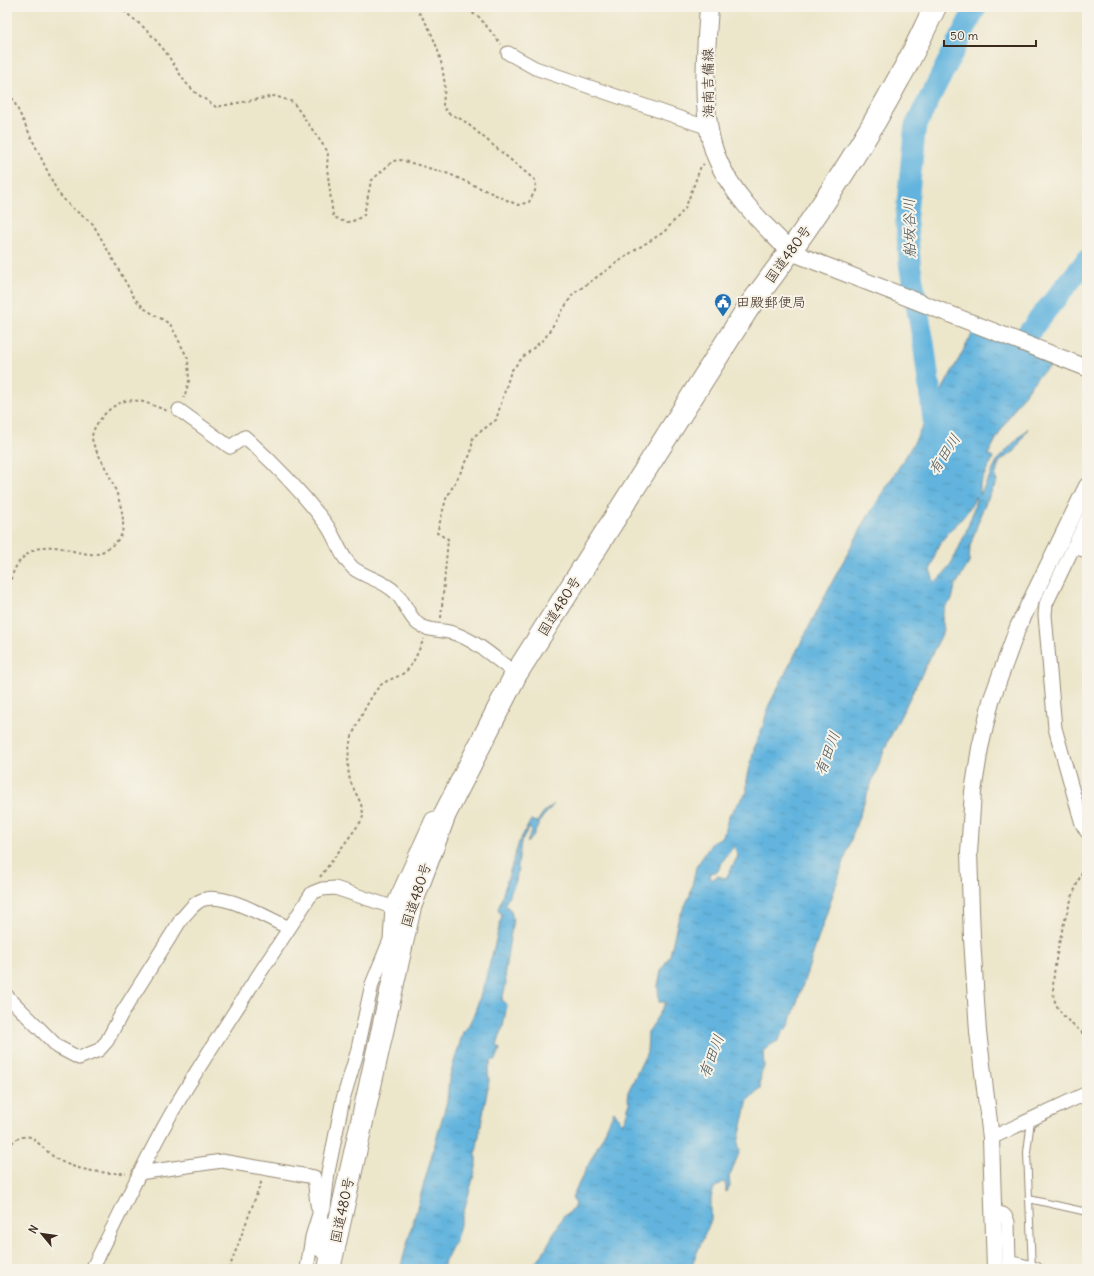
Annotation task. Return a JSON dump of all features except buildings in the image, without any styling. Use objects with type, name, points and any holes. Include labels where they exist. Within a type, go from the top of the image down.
[{"type":"highway","name":"国道480号","points":[[330,1264],[395,944],[445,814],[516,674],[748,308],[797,256],[846,167],[898,80],[935,7]]},
{"type":"main road","name":"海南吉備線","points":[[709,7],[706,95],[709,128],[716,156],[733,188],[766,228],[797,256]]},
{"type":"street","points":[[508,53],[536,68],[709,128]]},
{"type":"street","points":[[797,256],[1087,368]]},
{"type":"street","points":[[179,410],[230,447],[245,437],[286,475],[320,516],[353,568],[365,576],[384,583],[395,592],[418,624],[471,640],[516,674]]},
{"type":"street","points":[[995,1269],[991,1138],[978,1032],[972,938],[969,853],[973,792],[980,748],[991,701],[1018,627],[1087,486]]},
{"type":"street","points":[[1087,520],[1046,604],[1044,615],[1055,728],[1082,824],[1087,832]]},
{"type":"street","points":[[1073,547],[1087,550]]},
{"type":"street","points":[[307,1269],[312,1237],[319,1214],[324,1208],[328,1172],[343,1099],[357,1053],[372,984],[395,944],[392,907],[432,819],[445,814]]},
{"type":"street","points":[[92,1269],[139,1173],[174,1109],[221,1031],[312,893],[322,889],[335,888],[392,907]]},
{"type":"street","points":[[7,996],[58,1047],[79,1058],[100,1050],[107,1041],[122,1013],[182,918],[193,905],[204,899],[225,899],[289,928]]},
{"type":"street","points":[[991,1138],[1087,1093]]},
{"type":"street","points":[[139,1173],[222,1161],[314,1177],[316,1204],[322,1222],[322,1252],[330,1264]]},
{"type":"street","points":[[993,1212],[1002,1213],[1006,1216],[1008,1222],[1009,1262],[1033,1269]]},
{"type":"lane","points":[[1031,1120],[1027,1152],[1033,1269]]},
{"type":"lane","points":[[1029,1199],[1087,1212]]},
{"type":"path","points":[[119,7],[147,30],[165,51],[186,82],[196,93],[216,107],[275,96],[293,102],[328,152],[327,168],[333,216],[342,222],[352,222],[364,215],[370,181],[393,161],[401,160],[449,174],[518,205],[529,202],[535,191],[536,180],[463,120],[448,113],[443,107],[445,80],[440,60],[432,36],[423,17],[414,7]]},
{"type":"path","points":[[462,7],[479,17],[508,53]]},
{"type":"path","points":[[7,87],[58,193],[71,207],[93,224],[135,299],[145,309],[170,324],[188,359],[189,381],[179,410],[170,412],[144,401],[128,399],[115,404],[104,414],[96,426],[92,437],[96,451],[104,465],[122,509],[123,525],[121,536],[113,545],[99,554],[84,553],[53,546],[38,548],[25,555],[16,565],[7,591]]},
{"type":"path","points":[[312,893],[318,880],[362,820],[364,812],[350,780],[348,768],[350,742],[372,696],[381,684],[403,674],[408,669],[435,630],[448,539],[437,533],[446,499],[471,453],[473,437],[496,420],[511,371],[523,357],[545,338],[573,294],[632,252],[664,232],[685,209],[701,166],[716,156]]},
{"type":"path","points":[[1087,861],[1076,886],[1063,927],[1055,968],[1053,995],[1056,1004],[1066,1019],[1087,1037]]},
{"type":"path","points":[[7,1147],[18,1138],[26,1136],[31,1137],[56,1158],[64,1162],[104,1173],[139,1173]]},
{"type":"path","points":[[229,1269],[251,1213],[266,1168]]},
{"type":"water","points":[[977,325],[1055,355],[1049,368],[1033,382],[1015,407],[988,455],[993,458],[980,484],[980,495],[999,458],[1028,428],[1015,451],[999,463],[995,477],[997,481],[983,508],[970,546],[969,563],[955,586],[952,600],[946,606],[943,613],[942,619],[944,630],[888,741],[861,810],[789,1026],[783,1032],[778,1041],[763,1051],[764,1067],[761,1073],[760,1088],[748,1100],[738,1143],[740,1151],[729,1177],[730,1187],[726,1192],[726,1184],[723,1182],[714,1188],[711,1198],[711,1220],[690,1269],[529,1269],[542,1255],[564,1215],[569,1213],[575,1205],[572,1197],[614,1111],[622,1124],[625,1119],[630,1103],[627,1098],[628,1092],[647,1052],[648,1033],[666,1002],[659,1002],[658,986],[661,971],[670,955],[678,920],[690,895],[696,867],[712,843],[723,836],[729,815],[747,792],[747,780],[755,745],[763,726],[769,705],[832,582],[867,518],[911,448]],"holes":[[[975,496],[974,509],[957,553],[947,569],[935,583],[930,570],[937,548],[969,510]],[[734,846],[738,856],[726,878],[717,876],[712,880],[710,876],[711,873],[718,871],[721,863]]]},
{"type":"water","points":[[554,804],[542,818],[533,836],[527,843],[531,830],[529,827],[521,842],[516,881],[505,904],[511,911],[513,919],[505,970],[506,984],[502,1000],[507,1004],[503,1027],[497,1045],[500,1049],[496,1060],[492,1060],[488,1069],[489,1081],[476,1152],[476,1168],[456,1239],[441,1269],[400,1269],[447,1101],[449,1079],[463,1032],[474,1013],[486,978],[502,915],[498,910],[519,842],[531,820],[537,822],[543,813]]},
{"type":"waterway","name":"船坂谷川","points":[[936,439],[924,346],[910,266],[906,218],[915,127],[976,7]]},
{"type":"waterway","name":"有田川","points":[[1008,360],[1087,260]]},
{"type":"place","name":"田殿郵便局","points":[[723,317]]}]
